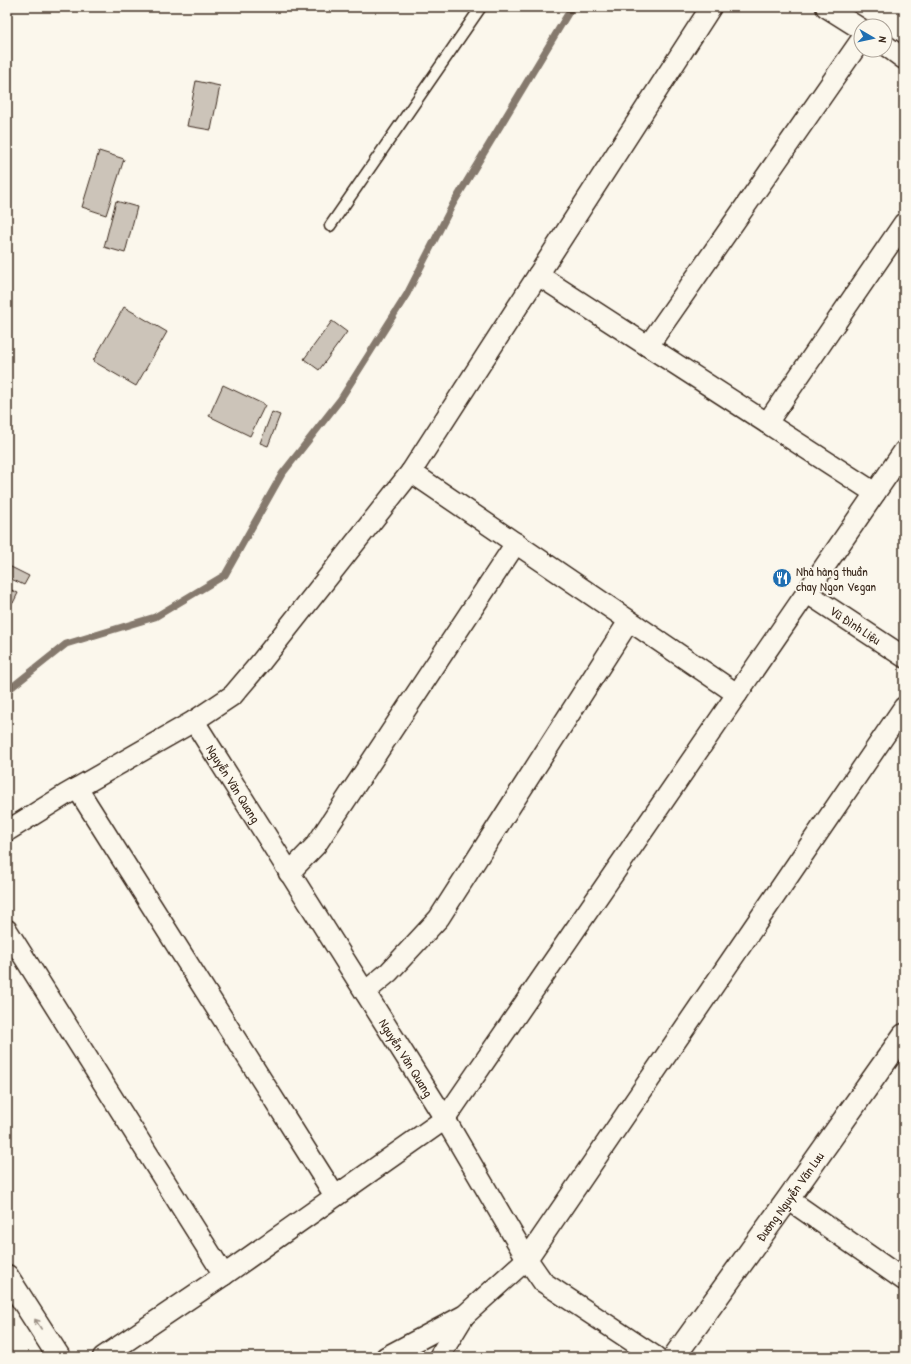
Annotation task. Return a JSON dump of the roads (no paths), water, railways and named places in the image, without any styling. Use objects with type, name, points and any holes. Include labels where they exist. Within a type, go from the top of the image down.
[{"type":"street","points":[[7,831],[77,788],[194,721],[233,694],[261,662],[411,472],[711,7]]},
{"type":"street","points":[[826,7],[853,24]]},
{"type":"street","points":[[648,346],[853,51]]},
{"type":"street","points":[[893,51],[904,59]]},
{"type":"street","points":[[767,423],[904,223]]},
{"type":"street","points":[[538,275],[875,493]]},
{"type":"street","points":[[103,1357],[224,1275],[445,1119],[904,451]]},
{"type":"street","points":[[411,472],[737,694]]},
{"type":"street","points":[[289,873],[316,845],[516,543]]},
{"type":"street","name":"Vũ Đình Liệu","points":[[807,593],[904,657]]},
{"type":"street","points":[[365,992],[389,972],[439,918],[629,621]]},
{"type":"street","points":[[386,1357],[465,1315],[526,1259],[904,707]]},
{"type":"street","name":"Nguyễn Văn Quang","points":[[194,721],[445,1119],[526,1259],[543,1282],[656,1357]]},
{"type":"street","points":[[77,788],[335,1196]]},
{"type":"street","points":[[7,930],[224,1275]]},
{"type":"street","name":"Đường Nguyễn Văn Lưu","points":[[674,1357],[904,1035]]},
{"type":"street","points":[[788,1199],[904,1280]]},
{"type":"street","points":[[7,1276],[59,1357]]},
{"type":"street","points":[[439,1357],[465,1315]]},
{"type":"lane","points":[[330,226],[481,7]]},
{"type":"waterway","points":[[7,691],[66,644],[155,617],[225,575],[282,474],[340,400],[407,294],[453,204],[572,7]]},
{"type":"place","name":"Nhà hàng thuần chay Ngon Vegan","points":[[782,578]]}]
